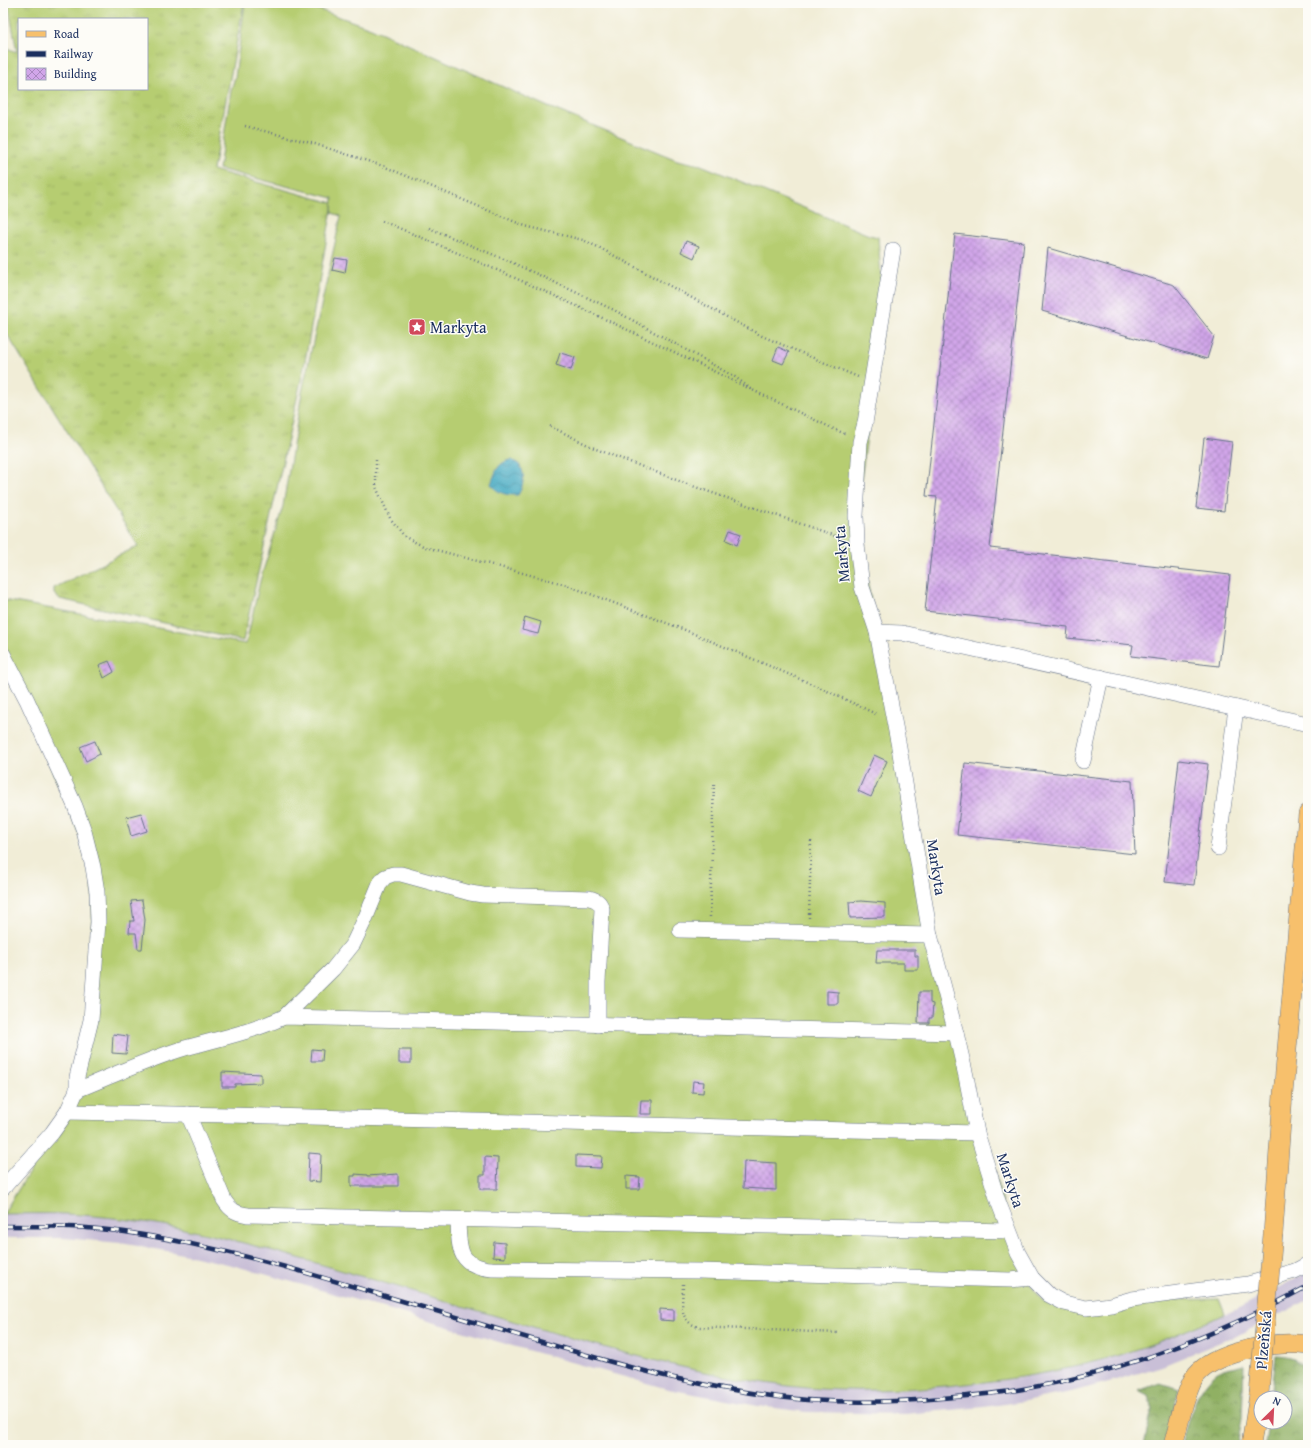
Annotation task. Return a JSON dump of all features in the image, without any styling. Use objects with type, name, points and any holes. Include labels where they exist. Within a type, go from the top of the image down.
[{"type":"main road","name":"Plzeňská","points":[[1251,1445],[1258,1394],[1273,1234],[1283,1094],[1302,945],[1308,814]]},
{"type":"main road","points":[[1173,1445],[1190,1387],[1195,1377],[1203,1368],[1217,1360],[1242,1351],[1284,1343],[1308,1345]]},
{"type":"street","name":"Markyta","points":[[893,250],[872,383],[860,442],[856,516],[857,544],[862,587],[877,632],[930,935],[956,1033],[977,1133],[1009,1231],[1018,1253],[1032,1278],[1049,1295],[1064,1303],[1086,1308],[1110,1305],[1132,1299],[1248,1284],[1295,1271],[1308,1264]]},
{"type":"street","points":[[877,632],[902,633],[1308,724]]},
{"type":"street","points":[[3,654],[27,700],[75,806],[84,831],[93,867],[98,922],[92,1013],[77,1078],[77,1090],[67,1112],[52,1133],[3,1188]]},
{"type":"street","points":[[1083,761],[1101,677]]},
{"type":"street","points":[[1218,848],[1236,708]]},
{"type":"street","points":[[77,1090],[184,1049],[262,1027],[284,1017],[333,969],[353,944],[380,883],[385,877],[393,874],[401,874],[470,893],[483,895],[596,899],[600,903],[602,909],[598,982],[598,1025]]},
{"type":"street","points":[[680,930],[930,935]]},
{"type":"street","points":[[284,1017],[956,1033]]},
{"type":"street","points":[[67,1112],[977,1133]]},
{"type":"street","points":[[188,1114],[224,1200],[229,1208],[236,1213],[248,1215],[458,1220],[595,1221],[1009,1231]]},
{"type":"street","points":[[458,1220],[459,1244],[462,1253],[469,1263],[478,1268],[683,1271],[1010,1280],[1032,1278]]},
{"type":"path","points":[[245,126],[315,144],[383,166],[525,226],[583,240],[762,336],[872,383]]},
{"type":"path","points":[[382,221],[466,256],[597,315],[860,442]]},
{"type":"path","points":[[429,228],[511,262],[614,310],[735,377],[756,393]]},
{"type":"path","points":[[550,426],[596,449],[687,484],[857,544]]},
{"type":"path","points":[[376,460],[376,487],[390,518],[405,537],[425,547],[564,584],[721,645],[821,688],[894,723]]},
{"type":"path","points":[[710,930],[714,782]]},
{"type":"path","points":[[808,932],[811,841]]},
{"type":"path","points":[[683,1271],[682,1313],[691,1325],[698,1327],[839,1333]]},
{"type":"shaded area","points":[[3,1214],[65,1214],[123,1219],[178,1228],[237,1241],[523,1324],[720,1375],[809,1388],[904,1390],[1021,1378],[1065,1368],[1109,1357],[1154,1343],[1235,1310],[1308,1272],[1308,1300],[1245,1332],[1162,1366],[1071,1392],[984,1407],[905,1414],[807,1412],[758,1406],[668,1389],[232,1265],[173,1252],[120,1243],[64,1238],[3,1238]]},
{"type":"green space","points":[[8,3],[244,3],[213,170],[333,203],[304,367],[243,641],[60,599],[54,594],[54,588],[138,546],[5,331],[3,324],[3,42],[4,47],[17,52]]},
{"type":"green space","points":[[245,3],[300,3],[371,28],[546,106],[677,160],[701,165],[869,235],[878,237],[884,313],[856,516],[930,935],[1022,1273],[1043,1301],[1071,1311],[1162,1300],[1219,1299],[1225,1314],[1130,1352],[1052,1372],[998,1380],[911,1389],[859,1390],[807,1388],[723,1376],[640,1357],[282,1253],[200,1232],[151,1223],[94,1216],[58,1214],[3,1214],[67,1112],[91,1020],[93,867],[3,654],[3,600],[246,644],[260,581],[283,506],[302,392],[341,216],[332,213],[333,198],[219,169],[231,90],[235,77]]},
{"type":"green space","points":[[1276,1356],[1287,1357],[1300,1363],[1308,1378],[1308,1445],[1265,1445],[1267,1430],[1293,1430],[1293,1390],[1272,1390]]},
{"type":"green space","points":[[1244,1364],[1242,1419],[1237,1445],[1181,1445],[1193,1406],[1208,1380],[1221,1371]]},
{"type":"green space","points":[[1160,1383],[1179,1389],[1165,1445],[1144,1445],[1152,1409],[1148,1396],[1138,1391]]},
{"type":"water","points":[[512,460],[518,463],[523,473],[522,485],[518,495],[503,493],[496,490],[491,484],[500,465]]},
{"type":"building","points":[[955,234],[1024,242],[990,548],[1230,575],[1219,666],[1131,656],[1133,645],[1067,638],[1068,627],[925,611],[937,497],[926,496]]},
{"type":"building","points":[[686,241],[699,246],[694,258],[681,252]]},
{"type":"building","points":[[1048,248],[1174,285],[1214,336],[1207,359],[1042,311]]},
{"type":"building","points":[[335,258],[347,260],[345,273],[332,270]]},
{"type":"building","points":[[778,347],[789,352],[783,364],[773,360]]},
{"type":"building","points":[[560,353],[575,357],[571,370],[556,365]]},
{"type":"building","points":[[1204,438],[1232,442],[1224,511],[1196,508]]},
{"type":"building","points":[[730,530],[741,534],[737,545],[726,540]]},
{"type":"building","points":[[525,617],[541,622],[538,634],[522,630]]},
{"type":"building","points":[[109,661],[114,672],[104,678],[99,665]]},
{"type":"building","points":[[95,741],[100,754],[86,761],[80,747]]},
{"type":"building","points":[[874,755],[887,761],[871,797],[858,791]]},
{"type":"building","points":[[1179,760],[1208,764],[1194,885],[1165,882]]},
{"type":"building","points":[[965,763],[1132,781],[1135,854],[957,835]]},
{"type":"building","points":[[141,813],[147,831],[131,836],[126,817]]},
{"type":"building","points":[[142,900],[145,920],[142,949],[138,949],[136,933],[129,933],[130,921],[134,921],[131,901]]},
{"type":"building","points":[[861,901],[885,903],[885,917],[850,918],[849,902]]},
{"type":"building","points":[[877,950],[915,950],[915,956],[918,956],[918,970],[904,970],[904,963],[876,963]]},
{"type":"building","points":[[827,991],[838,992],[838,1004],[827,1004]]},
{"type":"building","points":[[919,992],[930,992],[930,1003],[933,1004],[932,1018],[929,1018],[929,1023],[918,1023]]},
{"type":"building","points":[[113,1034],[128,1036],[126,1054],[112,1053]]},
{"type":"building","points":[[312,1049],[323,1050],[322,1061],[311,1061]]},
{"type":"building","points":[[399,1050],[411,1050],[411,1063],[399,1063]]},
{"type":"building","points":[[222,1072],[261,1074],[261,1083],[235,1084],[235,1087],[222,1087]]},
{"type":"building","points":[[693,1081],[704,1082],[703,1093],[692,1092]]},
{"type":"building","points":[[641,1100],[652,1100],[652,1114],[640,1114]]},
{"type":"building","points":[[309,1153],[321,1154],[320,1182],[308,1181]]},
{"type":"building","points":[[576,1155],[602,1156],[601,1168],[576,1167]]},
{"type":"building","points":[[485,1157],[498,1158],[497,1189],[480,1189],[480,1175],[485,1175]]},
{"type":"building","points":[[744,1161],[776,1163],[776,1190],[743,1188]]},
{"type":"building","points":[[355,1174],[367,1176],[398,1174],[398,1186],[351,1186],[351,1176],[355,1176]]},
{"type":"building","points":[[626,1176],[640,1177],[639,1189],[626,1189]]},
{"type":"building","points":[[494,1242],[505,1243],[505,1258],[493,1257]]},
{"type":"building","points":[[660,1309],[674,1310],[674,1321],[660,1320]]},
{"type":"railway","points":[[3,1226],[79,1227],[125,1232],[186,1243],[308,1273],[649,1372],[691,1382],[740,1391],[824,1401],[892,1401],[993,1394],[1060,1382],[1097,1373],[1170,1350],[1240,1320],[1308,1286]]},
{"type":"place","name":"Markyta","points":[[417,327]]}]
